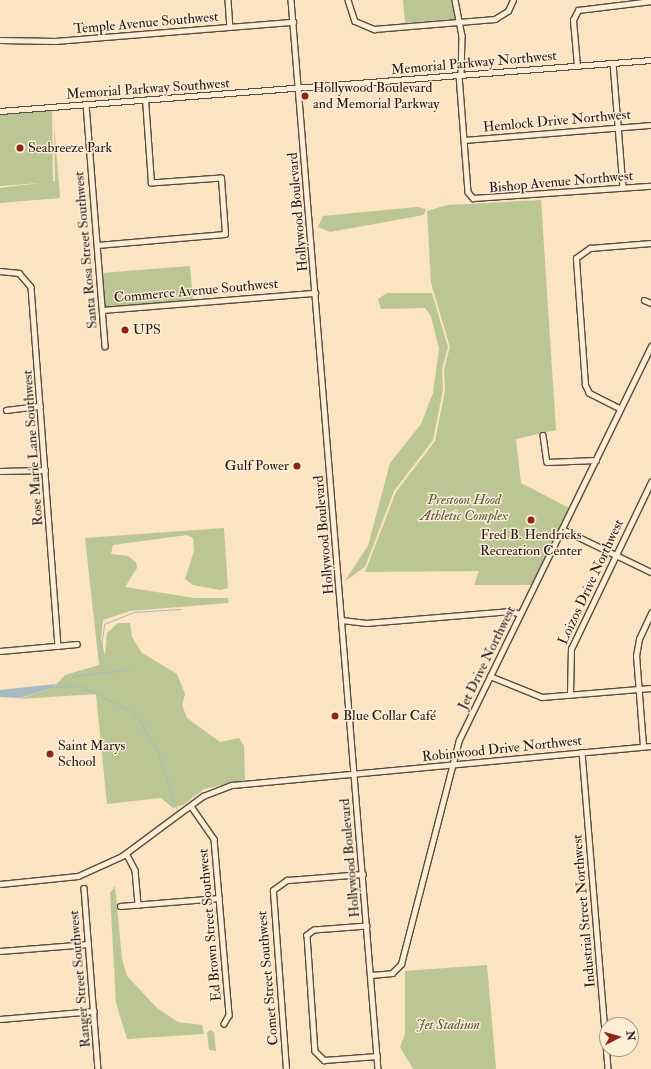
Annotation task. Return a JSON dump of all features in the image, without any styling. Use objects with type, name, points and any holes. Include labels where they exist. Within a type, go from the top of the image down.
[{"type":"street","points":[[228,0],[230,27]]},
{"type":"street","name":"Hollywood Boulevard","points":[[291,0],[378,1069]]},
{"type":"street","points":[[348,0],[352,17],[365,27],[460,22],[498,18],[508,11],[513,0]]},
{"type":"street","points":[[455,0],[460,22],[460,75],[464,140]]},
{"type":"street","points":[[577,66],[576,13],[586,6],[651,1]]},
{"type":"street","name":"Temple Avenue Southwest","points":[[0,40],[55,41],[293,22]]},
{"type":"street","name":"Memorial Parkway Northwest","points":[[299,88],[651,60]]},
{"type":"street","points":[[613,63],[623,188]]},
{"type":"street","name":"Memorial Parkway Southwest","points":[[0,111],[299,88]]},
{"type":"street","points":[[97,245],[225,234],[221,178],[151,184],[145,100]]},
{"type":"street","name":"Santa Rosa Street Southwest","points":[[86,104],[105,346]]},
{"type":"street","name":"Hemlock Drive Northwest","points":[[464,140],[651,125]]},
{"type":"street","name":"Bishop Avenue Northwest","points":[[464,140],[468,192],[473,198],[651,186]]},
{"type":"street","points":[[620,409],[593,396],[584,385],[576,258],[590,248],[651,243]]},
{"type":"street","name":"Rose Marie Lane Southwest","points":[[0,271],[20,273],[31,287],[58,646]]},
{"type":"street","name":"Commerce Avenue Southwest","points":[[102,310],[315,293]]},
{"type":"street","points":[[644,300],[651,303]]},
{"type":"street","name":"Jet Drive Northwest","points":[[371,975],[392,973],[401,964],[451,766],[461,735],[651,346]]},
{"type":"street","points":[[6,410],[40,406]]},
{"type":"street","points":[[543,435],[547,462],[596,460]]},
{"type":"street","points":[[0,471],[45,470]]},
{"type":"street","name":"Loizos Drive Northwest","points":[[570,695],[571,649],[651,482]]},
{"type":"street","points":[[562,529],[651,572]]},
{"type":"street","points":[[342,620],[366,623],[511,611],[520,614]]},
{"type":"street","points":[[643,746],[638,690],[637,648],[651,613]]},
{"type":"street","points":[[0,651],[77,644]]},
{"type":"street","points":[[490,676],[537,696],[570,695],[651,688]]},
{"type":"street","name":"Robinwood Drive Northwest","points":[[0,884],[73,878],[126,853],[203,796],[232,785],[451,766],[651,746]]},
{"type":"street","name":"Industrial Street Northwest","points":[[582,752],[608,1069]]},
{"type":"street","name":"Ed Brown Street Southwest","points":[[191,806],[214,836],[229,1015],[224,1024]]},
{"type":"street","points":[[126,853],[135,870],[138,905]]},
{"type":"street","name":"Comet Street Southwest","points":[[286,1069],[272,896],[276,886],[287,880],[363,874]]},
{"type":"street","name":"Ranger Street Southwest","points":[[84,888],[98,1069]]},
{"type":"street","points":[[120,906],[219,898]]},
{"type":"street","points":[[367,926],[314,930],[307,935],[315,1051],[324,1060],[377,1056]]},
{"type":"street","points":[[0,951],[88,944]]},
{"type":"street","points":[[0,1019],[94,1011]]},
{"type":"green space","points":[[403,0],[454,0],[457,19],[405,23]]},
{"type":"green space","name":"Seabreeze Park","points":[[52,107],[53,182],[0,186],[0,111]]},
{"type":"green space","points":[[54,123],[60,198],[0,203],[0,188],[55,181]]},
{"type":"green space","name":"Prestoon Hood Athletic Complex","points":[[541,200],[556,430],[516,439],[521,483],[571,509],[535,585],[474,585],[479,571],[365,572],[396,492],[435,441],[445,390],[444,369],[450,347],[431,283],[427,211],[447,205]]},
{"type":"green space","points":[[417,207],[426,209],[424,215],[330,232],[318,227],[323,216]]},
{"type":"green space","points":[[190,266],[193,301],[104,308],[102,273]]},
{"type":"green space","points":[[387,293],[432,293],[448,347],[442,369],[443,390],[433,440],[394,491],[365,567],[344,582],[368,546],[390,463],[421,424],[433,393],[439,349],[431,316],[425,308],[381,309],[378,299]]},
{"type":"green space","points":[[224,528],[228,588],[220,590],[193,585],[185,579],[194,551],[193,538],[187,535],[113,545],[111,554],[128,556],[136,562],[137,568],[125,587],[194,598],[228,598],[229,603],[130,611],[103,620],[101,639],[105,656],[107,633],[118,623],[130,623],[132,637],[142,653],[177,674],[185,694],[182,705],[187,718],[220,742],[239,738],[244,746],[245,780],[204,789],[183,805],[173,808],[161,798],[107,804],[96,694],[19,699],[53,688],[65,675],[99,665],[85,538]]},
{"type":"green space","points":[[115,886],[122,959],[127,976],[157,1008],[178,1022],[202,1025],[204,1034],[127,1039],[116,1003],[110,893]]},
{"type":"green space","name":"Jet Stadium","points":[[487,965],[496,1069],[413,1069],[400,1047],[405,1034],[405,971]]},
{"type":"green space","points":[[210,1030],[214,1032],[216,1051],[209,1050],[207,1033]]},
{"type":"water","points":[[56,684],[53,688],[20,698],[0,697],[0,690]]},
{"type":"waterway","points":[[103,674],[100,654],[104,624],[133,612],[181,609]]},
{"type":"waterway","points":[[67,686],[72,676],[131,669]]},
{"type":"waterway","points":[[53,687],[80,686],[130,710],[142,724],[159,755],[176,808]]},
{"type":"place","name":"Hollywood Boulevard and Memorial Parkway","points":[[305,96]]},
{"type":"place","name":"Seabreeze Park","points":[[20,148]]},
{"type":"place","name":"UPS","points":[[125,330]]},
{"type":"place","name":"Gulf Power","points":[[297,466]]},
{"type":"place","name":"Fred B. Hendricks Recreation Center","points":[[531,520]]},
{"type":"place","name":"Blue Collar Café","points":[[335,716]]},
{"type":"place","name":"Saint Marys School","points":[[50,754]]}]
